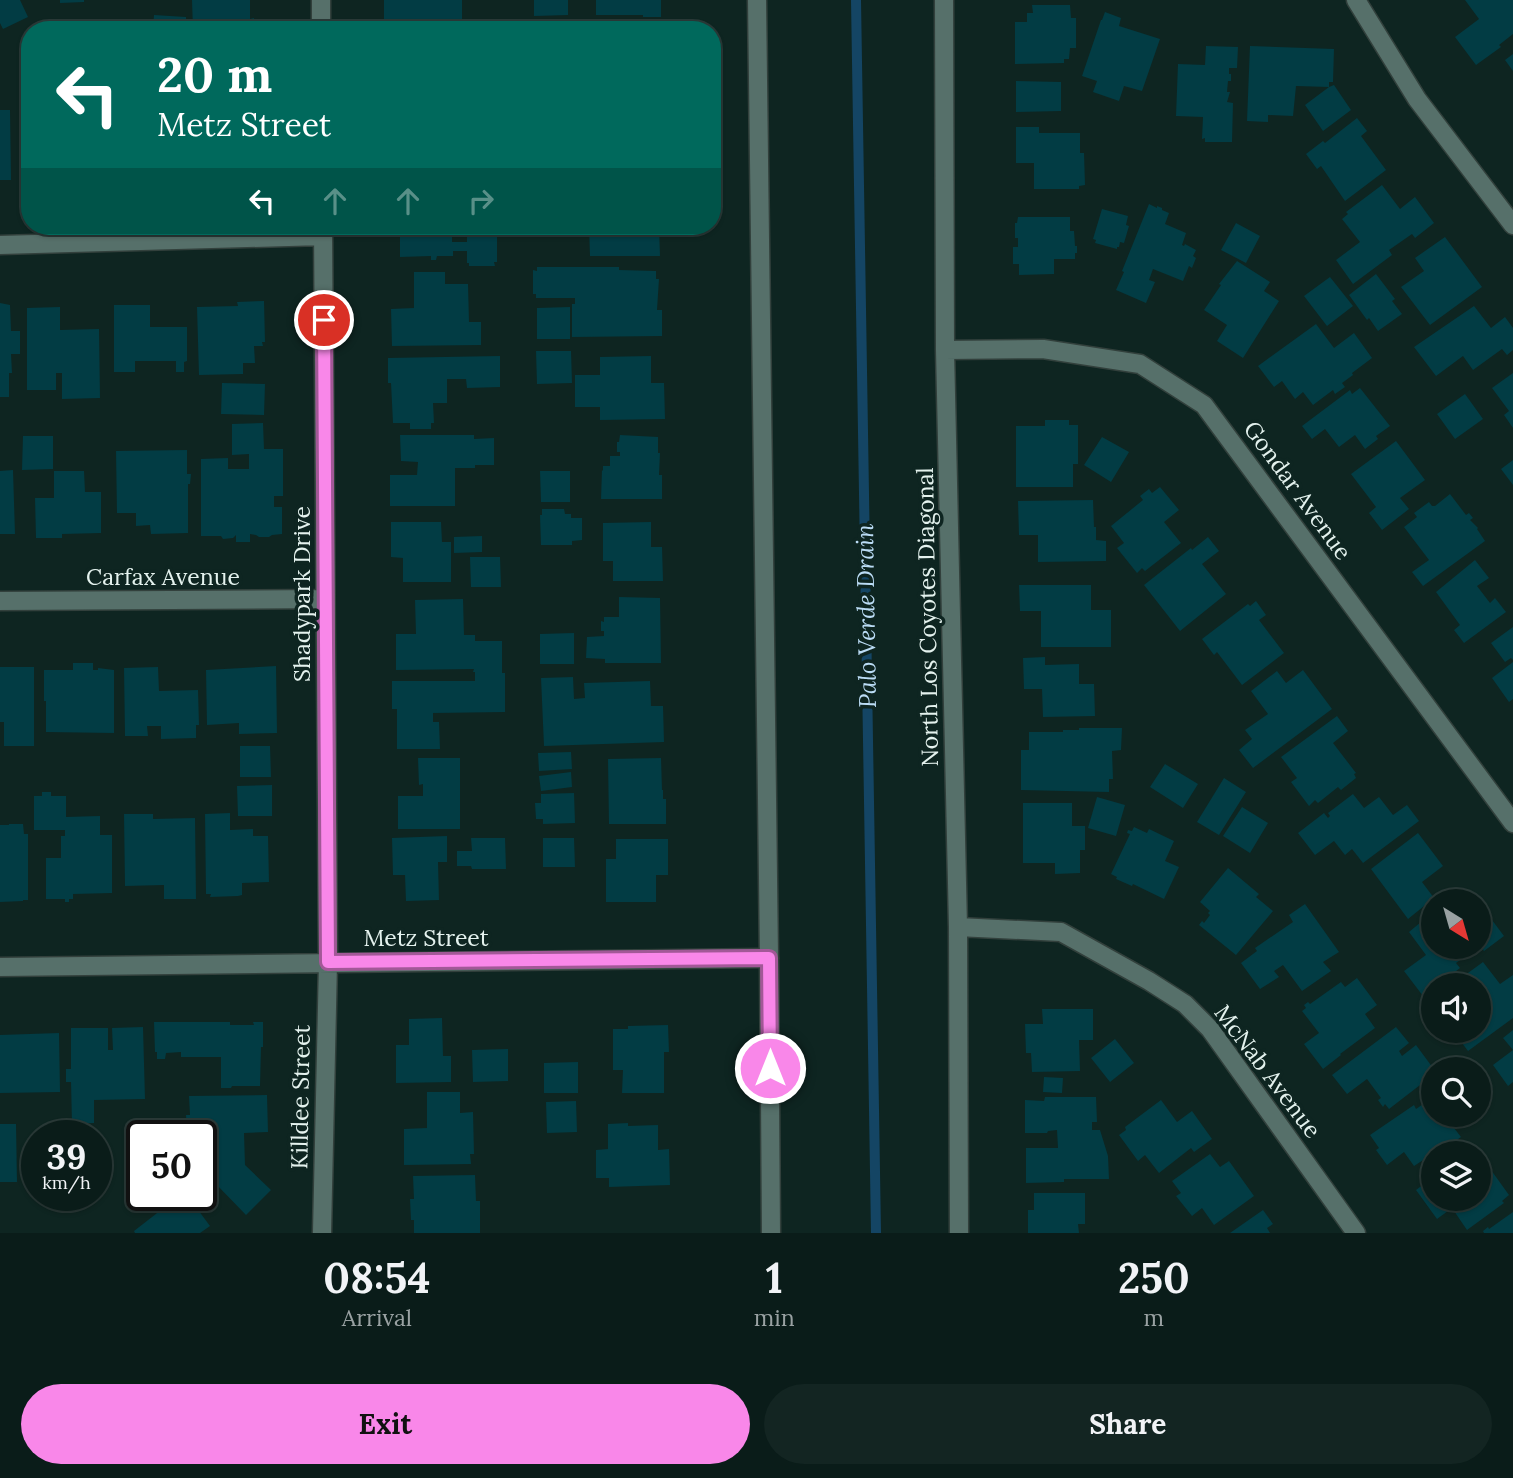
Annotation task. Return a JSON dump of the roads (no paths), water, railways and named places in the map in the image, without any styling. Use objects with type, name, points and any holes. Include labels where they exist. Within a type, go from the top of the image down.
[{"type":"street","points":[[321,0],[321,21]]},
{"type":"street","points":[[757,0],[771,1233]]},
{"type":"street","name":"North Los Coyotes Diagonal","points":[[944,0],[945,350],[958,927],[959,1233]]},
{"type":"street","points":[[1356,0],[1417,99],[1513,225]]},
{"type":"street","points":[[0,245],[231,235]]},
{"type":"street","name":"Shadypark Drive","points":[[323,235],[328,962]]},
{"type":"street","name":"Gondar Avenue","points":[[945,350],[1043,349],[1140,364],[1205,405],[1513,823]]},
{"type":"street","name":"Carfax Avenue","points":[[0,601],[325,599]]},
{"type":"street","name":"McNab Avenue","points":[[958,927],[1061,932],[1185,1004],[1210,1029],[1356,1233]]},
{"type":"street","name":"Metz Street","points":[[0,967],[769,958]]},
{"type":"street","name":"Killdee Street","points":[[321,1233],[328,962]]},
{"type":"waterway","name":"Palo Verde Drain","points":[[856,0],[876,1233]]}]
